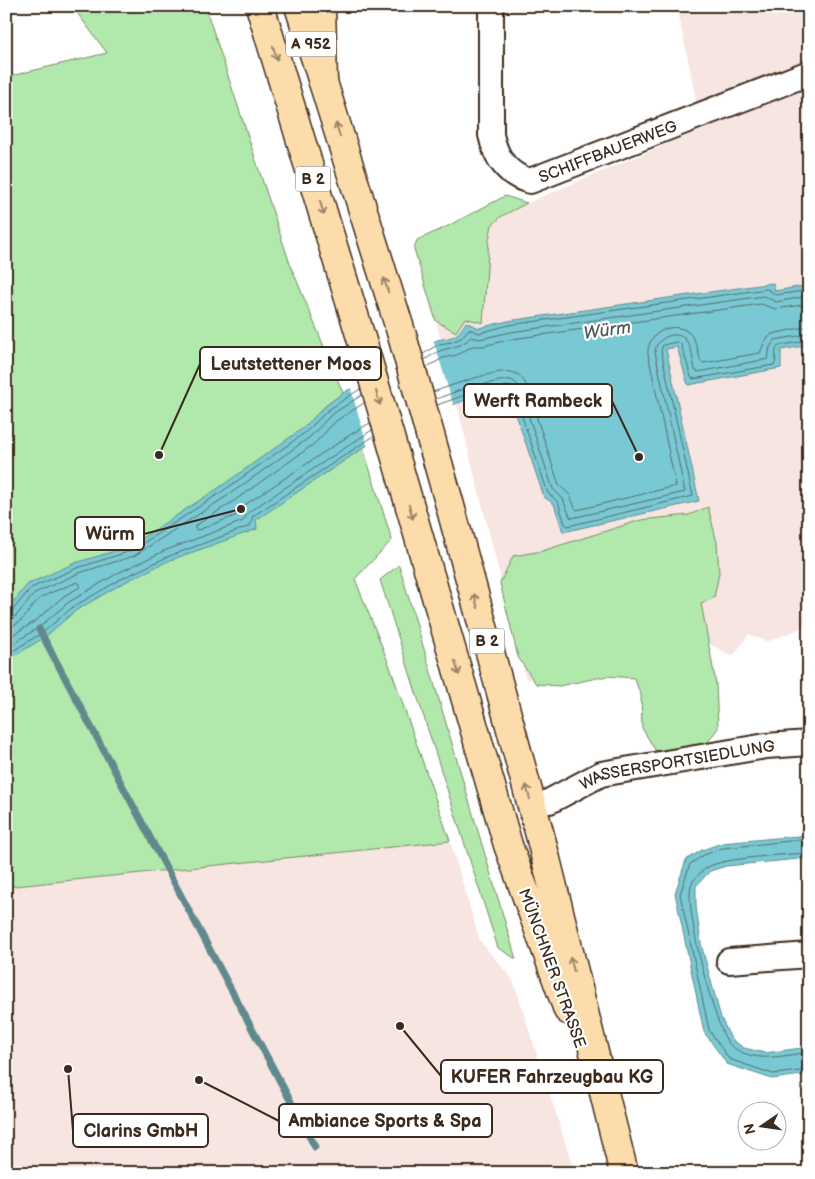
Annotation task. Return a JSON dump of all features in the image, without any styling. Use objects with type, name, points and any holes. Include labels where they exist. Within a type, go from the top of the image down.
[{"type":"main road","name":"MÜNCHNER STRASSE","points":[[260,6],[365,351],[508,845],[621,1160]]},
{"type":"main road","name":"A 952","points":[[300,6],[323,82]]},
{"type":"main road","points":[[322,6],[323,82]]},
{"type":"main road","name":"MÜNCHNER STRASSE","points":[[323,82],[400,332],[432,444],[541,839],[621,1160]]},
{"type":"street","name":"SCHIFFBAUERWEG","points":[[491,6],[491,135],[494,149],[501,162],[518,178],[530,180],[809,73]]},
{"type":"street","name":"WASSERSPORTSIEDLUNG","points":[[550,802],[601,774],[766,746],[809,743]]},
{"type":"street","points":[[729,961],[809,955]]},
{"type":"shaded area","points":[[677,6],[799,6],[809,41],[809,583],[805,584],[806,626],[766,642],[749,634],[733,656],[669,624],[641,647],[526,680],[436,321],[456,331],[465,318],[483,323],[489,239],[492,225],[502,216],[527,203],[702,129]]},
{"type":"shaded area","points":[[450,841],[480,941],[513,980],[575,1173],[6,1173],[6,887]]},
{"type":"green space","points":[[72,6],[205,6],[290,264],[343,393],[324,407],[318,478],[363,448],[392,540],[355,579],[389,664],[450,841],[6,887],[6,77],[107,53]]},
{"type":"green space","points":[[505,196],[527,203],[502,216],[492,225],[489,239],[483,323],[465,318],[456,332],[436,321],[414,249],[417,240]]},
{"type":"green space","points":[[708,507],[717,543],[719,573],[714,598],[701,603],[716,684],[718,728],[703,749],[680,755],[655,750],[642,728],[641,695],[634,678],[607,676],[559,686],[536,684],[518,657],[500,583],[513,556],[542,551],[641,520],[689,515]]},
{"type":"green space","points":[[399,565],[516,959],[498,948],[380,580]]},
{"type":"water","points":[[773,283],[775,291],[809,285],[809,345],[781,350],[781,368],[688,385],[677,347],[666,349],[699,501],[563,532],[554,504],[544,497],[508,391],[469,399],[419,417],[363,448],[256,520],[257,529],[168,561],[123,583],[75,611],[45,637],[6,661],[6,610],[28,584],[75,563],[128,547],[220,487],[303,428],[324,407],[343,393],[437,340],[455,336],[466,322],[479,328],[508,321]]},
{"type":"water","points":[[809,835],[809,858],[726,866],[710,871],[696,886],[696,906],[701,944],[721,1018],[731,1039],[744,1048],[765,1053],[809,1047],[809,1074],[772,1079],[727,1064],[704,1032],[675,893],[686,860],[702,850],[722,843]]},
{"type":"pier","points":[[433,339],[454,407],[420,419],[368,448],[350,386]]},
{"type":"waterway","points":[[39,629],[315,1147]]},
{"type":"place","name":"Leutstettener Moos","points":[[159,455]]},
{"type":"place","name":"Werft Rambeck","points":[[639,457]]},
{"type":"place","name":"Würm","points":[[241,509]]},
{"type":"place","name":"KUFER Fahrzeugbau KG","points":[[400,1026]]},
{"type":"place","name":"Clarins GmbH","points":[[68,1069]]},
{"type":"place","name":"Ambiance Sports & Spa","points":[[199,1080]]}]
